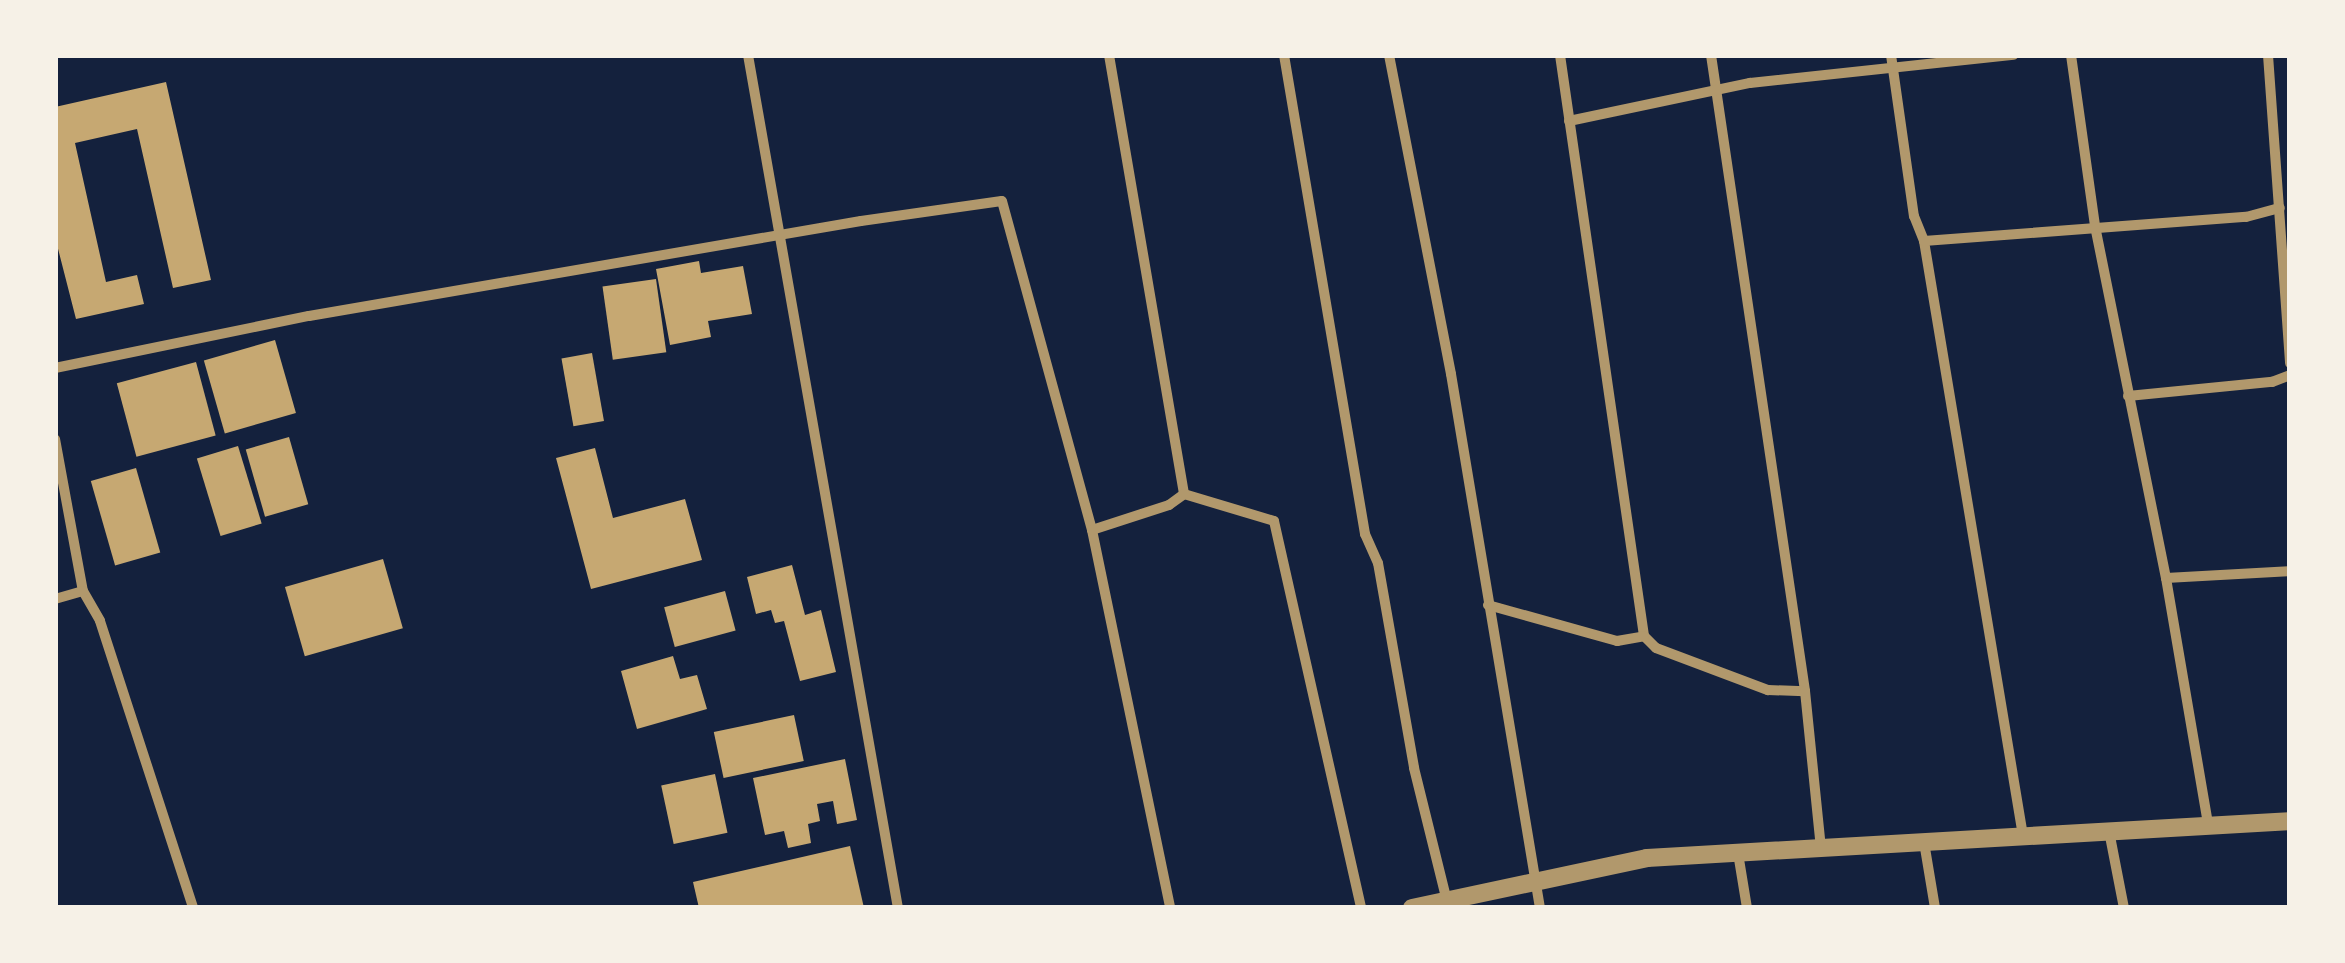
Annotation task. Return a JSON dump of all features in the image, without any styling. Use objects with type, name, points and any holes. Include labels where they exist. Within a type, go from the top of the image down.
[{"type":"street","points":[[748,55],[898,908]]},
{"type":"street","points":[[1109,55],[1184,494]]},
{"type":"street","points":[[1284,55],[1365,534],[1378,562],[1414,768],[1448,900]]},
{"type":"street","points":[[1389,55],[1451,374],[1540,908]]},
{"type":"street","points":[[1560,55],[1644,636],[1656,648],[1768,690],[1805,691]]},
{"type":"street","points":[[1711,55],[1805,691],[1821,848]]},
{"type":"street","points":[[1891,55],[1914,216],[1924,240],[2023,836]]},
{"type":"street","points":[[1569,122],[1750,83],[2014,55]]},
{"type":"street","points":[[2070,55],[2095,226],[2166,578],[2208,825]]},
{"type":"street","points":[[2268,55],[2290,363]]},
{"type":"street","points":[[55,368],[310,316],[1002,201],[1092,530],[1170,908]]},
{"type":"street","points":[[1924,240],[2246,217],[2280,208]]},
{"type":"street","points":[[2128,396],[2272,382],[2290,375]]},
{"type":"street","points":[[55,439],[83,591],[100,620],[193,908]]},
{"type":"street","points":[[1092,530],[1169,505],[1184,494]]},
{"type":"street","points":[[1184,494],[1274,521],[1361,908]]},
{"type":"street","points":[[2166,578],[2290,570]]},
{"type":"street","points":[[55,599],[83,591]]},
{"type":"street","points":[[1488,604],[1618,641],[1644,636]]},
{"type":"street","points":[[1412,908],[1647,858],[2290,820]]},
{"type":"street","points":[[2108,832],[2124,908]]},
{"type":"street","points":[[1924,842],[1935,908]]},
{"type":"street","points":[[1738,853],[1747,908]]},
{"type":"building","points":[[166,82],[211,280],[173,288],[137,129],[75,143],[106,282],[137,275],[144,304],[76,319],[55,237],[55,107]]},
{"type":"building","points":[[699,261],[701,273],[743,266],[752,314],[708,321],[711,337],[670,345],[656,269]]},
{"type":"building","points":[[656,279],[666,352],[613,360],[603,287]]},
{"type":"building","points":[[275,340],[296,413],[225,433],[204,360]]},
{"type":"building","points":[[592,353],[604,421],[573,426],[561,358]]},
{"type":"building","points":[[196,362],[216,435],[136,457],[117,383]]},
{"type":"building","points":[[289,437],[308,504],[265,517],[246,449]]},
{"type":"building","points":[[238,446],[262,523],[221,536],[197,459]]},
{"type":"building","points":[[595,448],[613,518],[685,499],[702,560],[591,589],[556,458]]},
{"type":"building","points":[[136,468],[160,553],[115,566],[91,481]]},
{"type":"building","points":[[383,559],[403,628],[305,656],[285,587]]},
{"type":"building","points":[[792,565],[805,615],[821,610],[836,672],[800,681],[784,621],[775,623],[771,610],[756,614],[747,577]]},
{"type":"building","points":[[725,591],[736,631],[675,647],[664,607]]},
{"type":"building","points":[[673,656],[680,679],[697,675],[707,709],[637,729],[621,671]]},
{"type":"building","points":[[794,715],[804,761],[724,778],[714,732]]},
{"type":"building","points":[[845,759],[857,820],[837,824],[833,801],[817,804],[820,821],[808,824],[811,843],[788,848],[784,831],[765,835],[753,778]]},
{"type":"building","points":[[715,774],[727,833],[674,844],[661,785]]},
{"type":"building","points":[[850,846],[864,908],[699,908],[693,882]]}]
